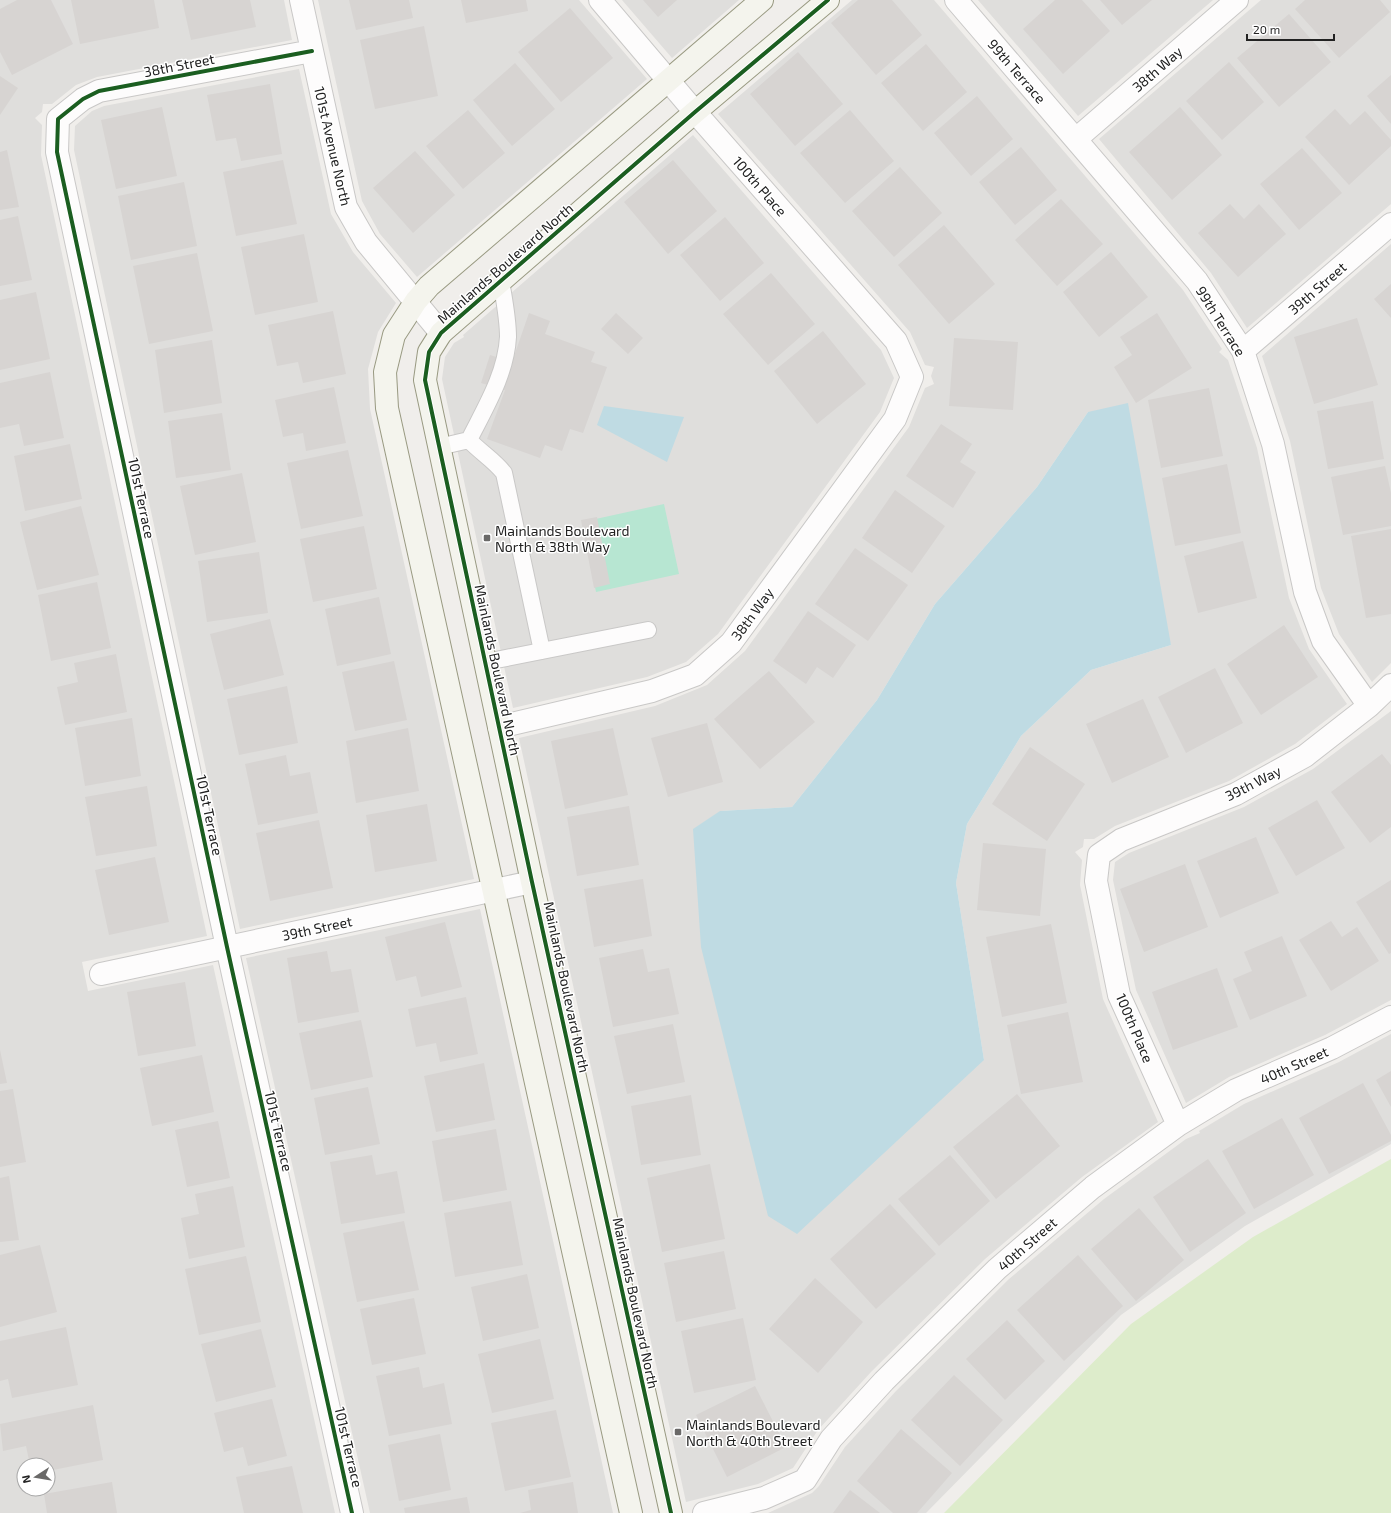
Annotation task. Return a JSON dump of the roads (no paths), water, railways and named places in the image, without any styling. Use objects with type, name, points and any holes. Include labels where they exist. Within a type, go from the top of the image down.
[{"type":"street","name":"101st Avenue North","points":[[301,0],[346,207],[366,242],[441,333]]},
{"type":"street","name":"100th Place","points":[[600,0],[695,112],[896,342],[912,377]]},
{"type":"street","points":[[630,1513],[387,408],[385,372],[394,335],[416,301],[429,286],[762,0]]},
{"type":"street","name":"Mainlands Boulevard North","points":[[671,1513],[532,882],[425,380],[429,352],[441,333],[695,112],[828,0]]},
{"type":"street","name":"99th Terrace","points":[[956,0],[1076,138],[1197,281],[1243,351],[1273,444],[1305,592],[1324,641],[1369,706]]},
{"type":"street","name":"38th Way","points":[[1076,138],[1237,0]]},
{"type":"street","name":"38th Street","points":[[58,119],[83,99],[99,91],[312,51]]},
{"type":"street","name":"101st Terrace","points":[[58,119],[57,152],[226,947],[352,1513]]},
{"type":"street","name":"39th Street","points":[[1243,351],[1391,224]]},
{"type":"street","name":"38th Way","points":[[499,727],[652,691],[695,675],[731,643],[895,419],[912,377]]},
{"type":"street","name":"39th Way","points":[[1099,855],[1121,840],[1236,794],[1305,756],[1369,706],[1391,685]]},
{"type":"street","name":"100th Place","points":[[1099,855],[1096,881],[1120,995],[1178,1126]]},
{"type":"street","name":"39th Street","points":[[101,974],[532,882]]},
{"type":"street","name":"40th Street","points":[[704,1513],[764,1498],[805,1480],[830,1439],[884,1382],[997,1269],[1093,1187],[1178,1126],[1236,1090],[1332,1048],[1391,1017]]},
{"type":"lane","points":[[439,447],[469,440],[494,391],[505,357],[508,336],[506,309],[501,281]]},
{"type":"lane","points":[[469,440],[479,451],[497,464],[504,473],[542,651]]},
{"type":"lane","points":[[486,662],[648,630]]},
{"type":"water","points":[[1128,403],[1171,645],[1091,670],[1021,736],[967,824],[956,883],[984,1060],[797,1234],[768,1216],[701,947],[693,829],[720,811],[792,807],[877,700],[935,604],[1037,487],[1088,412]]},
{"type":"water","points":[[604,406],[684,417],[667,462],[597,425]]},
{"type":"place","name":"Mainlands Boulevard North & 38th Way","points":[[487,538]]},
{"type":"place","name":"Mainlands Boulevard North & 40th Street","points":[[678,1432]]}]
